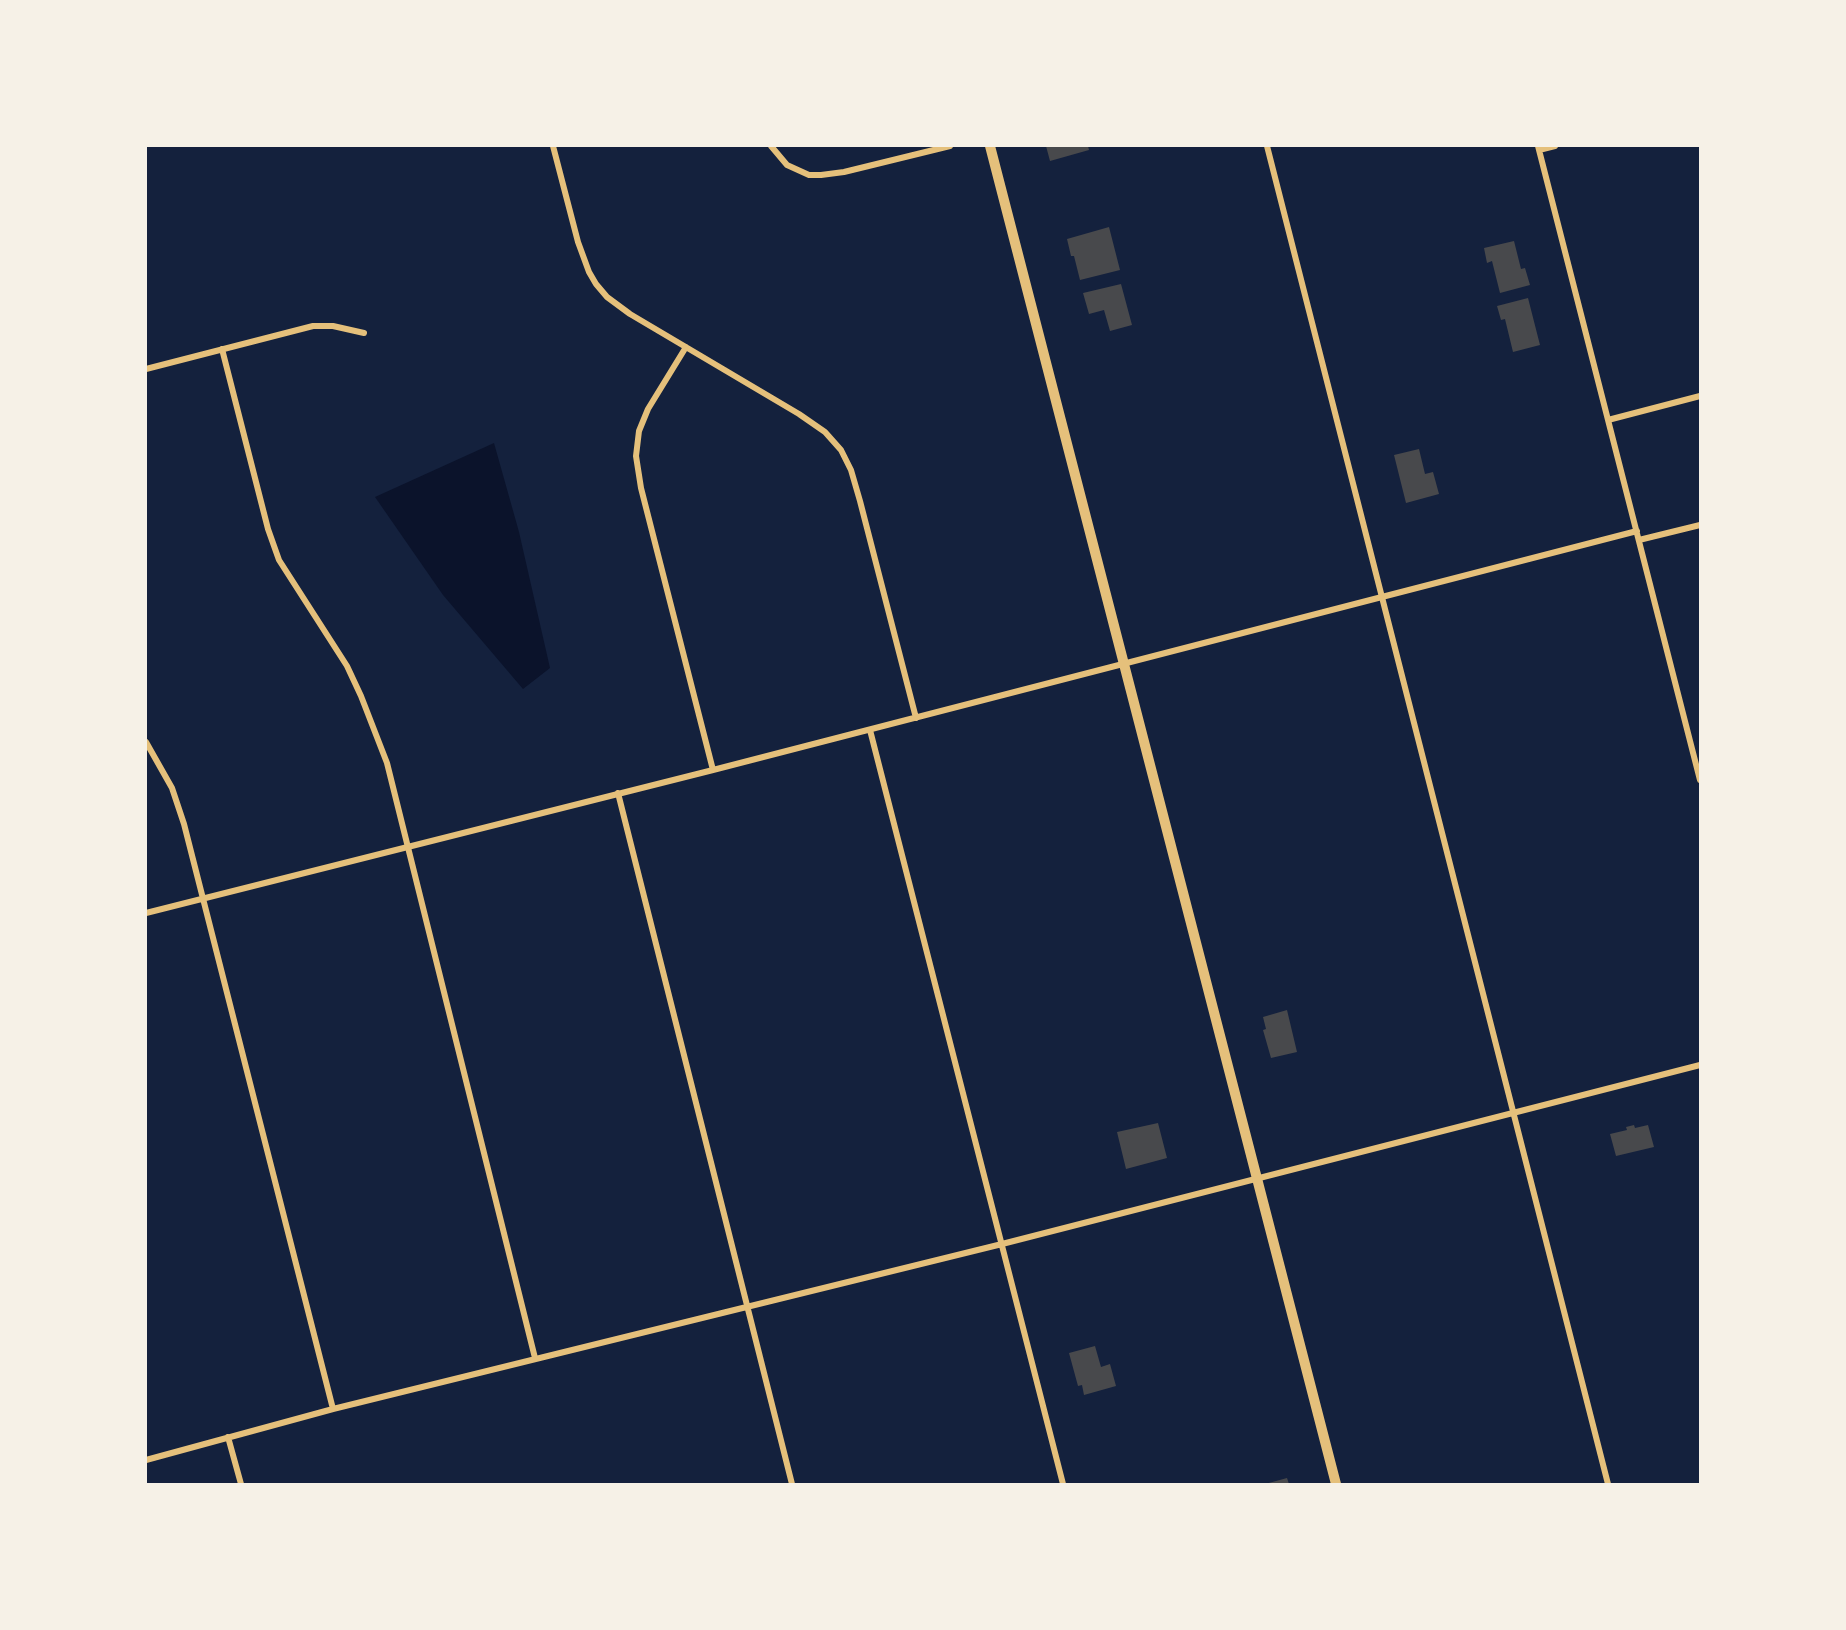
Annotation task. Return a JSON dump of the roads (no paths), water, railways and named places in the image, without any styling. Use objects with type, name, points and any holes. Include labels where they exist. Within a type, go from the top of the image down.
[{"type":"street","points":[[553,146],[578,242],[596,284],[607,297],[630,314],[799,414],[825,432],[841,450],[851,471],[860,501],[916,718]]},
{"type":"street","points":[[771,146],[787,165],[809,175],[820,175],[844,172],[950,146]]},
{"type":"street","points":[[990,146],[1336,1485]]},
{"type":"street","points":[[1267,146],[1608,1485]]},
{"type":"street","points":[[1555,146],[1538,148],[1701,780]]},
{"type":"street","points":[[146,369],[313,326],[333,326],[364,333]]},
{"type":"street","points":[[686,347],[648,409],[639,431],[636,456],[641,488],[713,770]]},
{"type":"street","points":[[222,349],[268,529],[279,560],[346,666],[361,696],[387,764],[535,1358]]},
{"type":"street","points":[[1608,420],[1701,396]]},
{"type":"street","points":[[1639,540],[1701,525]]},
{"type":"street","points":[[146,913],[870,730],[1637,531]]},
{"type":"street","points":[[870,730],[1064,1485]]},
{"type":"street","points":[[146,742],[172,788],[184,824],[333,1409]]},
{"type":"street","points":[[618,794],[792,1485]]},
{"type":"street","points":[[146,1460],[333,1409],[1002,1244],[1701,1065]]},
{"type":"street","points":[[228,1437],[241,1485]]},
{"type":"water","points":[[494,443],[519,532],[550,668],[523,689],[443,595],[375,497]]}]
